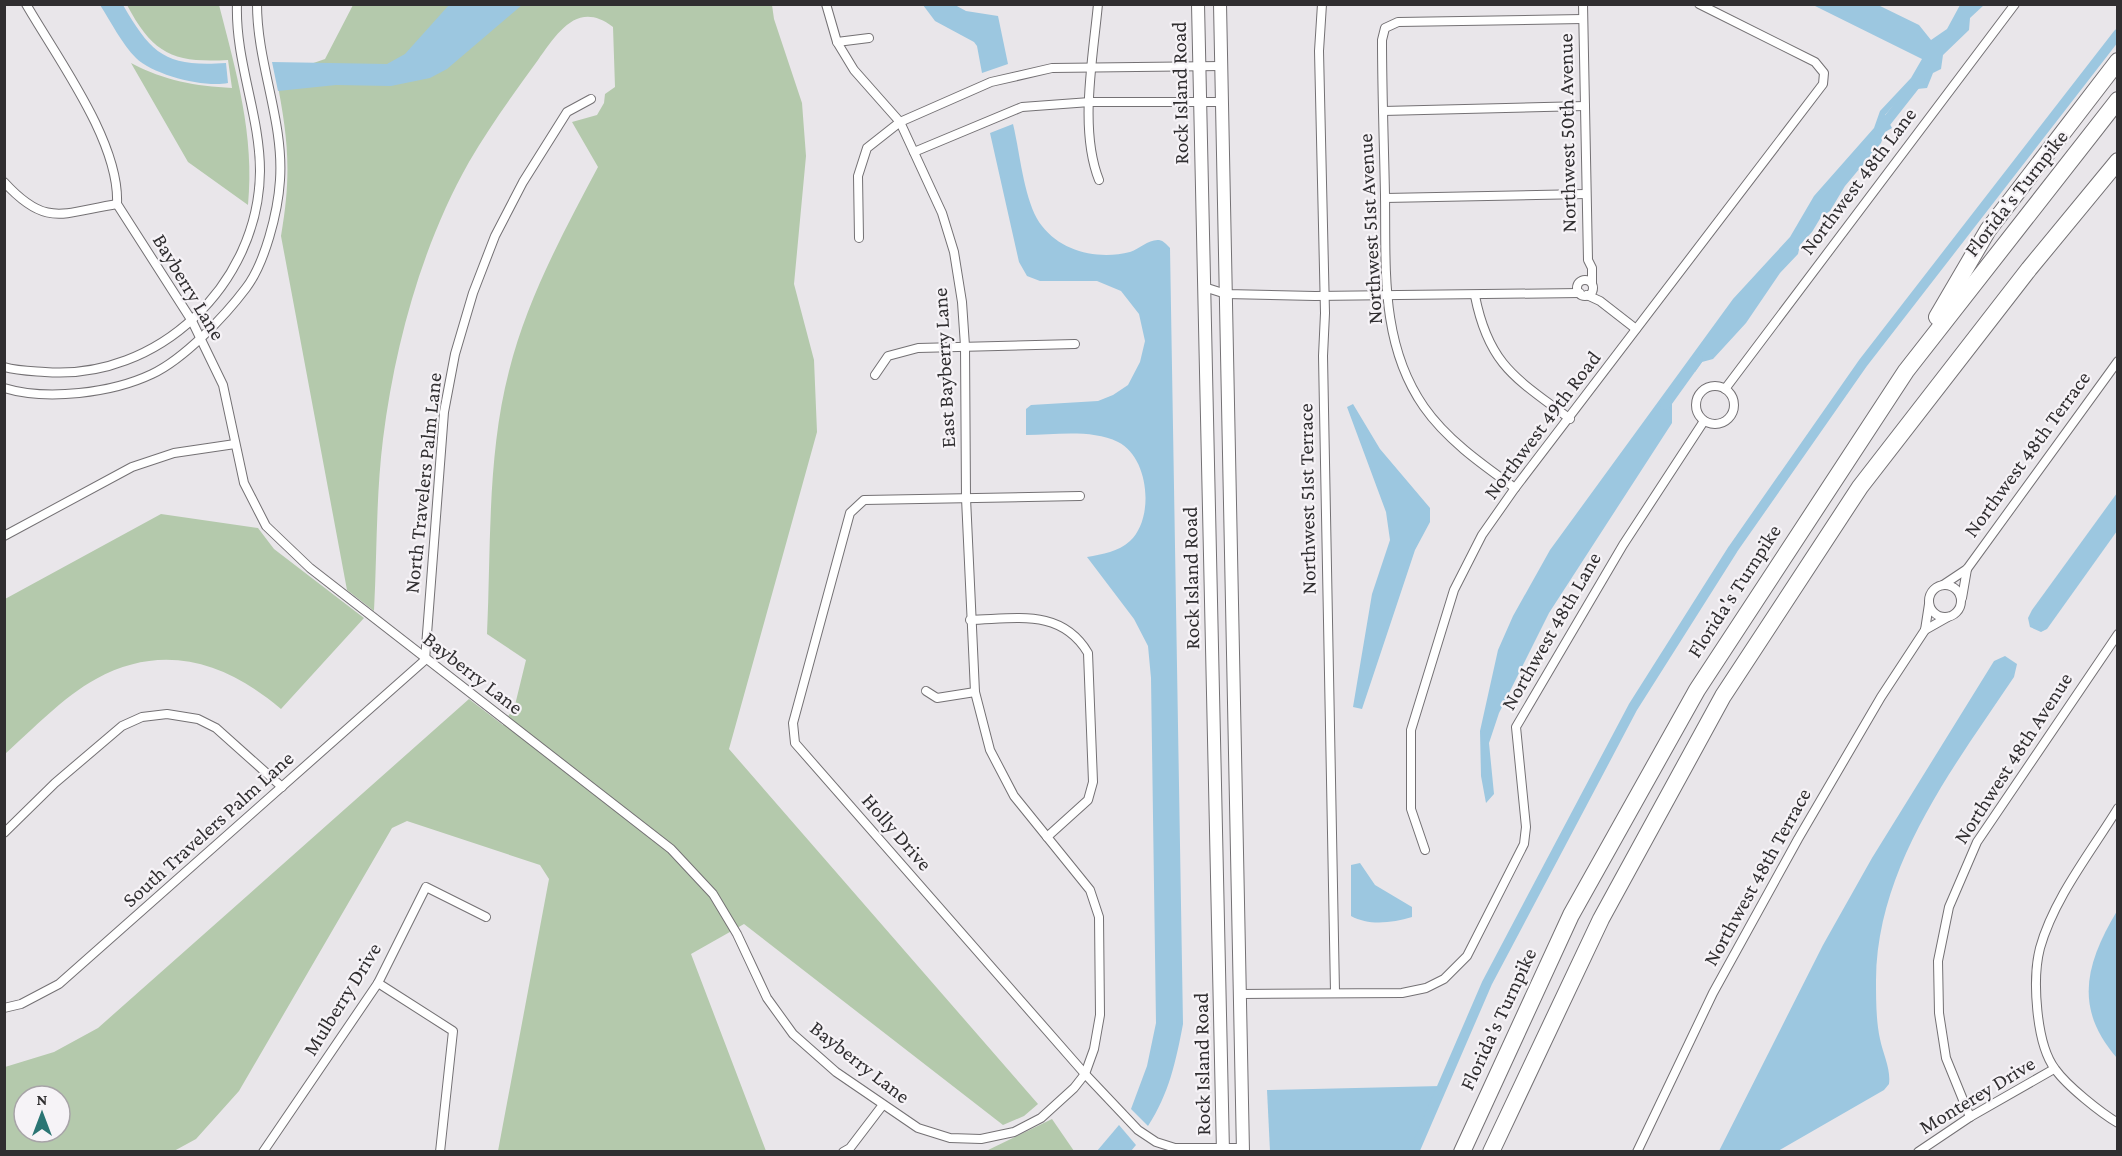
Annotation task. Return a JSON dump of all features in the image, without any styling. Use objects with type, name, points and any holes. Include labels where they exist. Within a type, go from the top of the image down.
[{"type":"highway","points":[[1906,371],[1988,230],[2118,61]]},
{"type":"highway","name":"Florida's Turnpike","points":[[1462,1152],[1571,915],[1697,690],[1906,371],[2118,100]]},
{"type":"highway","points":[[1491,1152],[1601,919],[1723,696],[1860,487],[2029,269],[2118,161]]},
{"type":"main road","name":"Rock Island Road","points":[[1198,4],[1223,1150]]},
{"type":"main road","name":"Rock Island Road","points":[[1220,4],[1243,1150]]},
{"type":"street","name":"Bayberry Lane","points":[[26,4],[104,138],[117,191],[117,204],[192,321],[223,386],[244,483],[266,526],[310,568],[425,660],[671,849],[713,894],[737,934],[767,998],[793,1034],[836,1072],[882,1106],[918,1128],[950,1138],[981,1139],[1014,1132],[1041,1118],[1074,1088],[1085,1074]]},
{"type":"street","points":[[4,367],[61,374],[99,370],[147,353],[192,321],[227,279],[254,222],[260,174],[259,144],[241,56],[237,4]]},
{"type":"street","points":[[4,388],[64,394],[92,392],[153,374],[201,339],[248,287],[273,229],[280,180],[279,142],[261,58],[257,4]]},
{"type":"street","name":"East Bayberry Lane","points":[[826,4],[837,42],[854,70],[900,122],[942,213],[954,252],[962,302],[965,346],[966,498],[975,692],[990,750],[1014,796],[1090,890],[1099,917],[1100,1015],[1094,1049],[1085,1074]]},
{"type":"street","points":[[1098,4],[1094,50],[1089,67],[1091,161],[1098,180]]},
{"type":"street","name":"Northwest 51st Terrace","points":[[1323,4],[1319,51],[1335,992]]},
{"type":"street","name":"Northwest 50th Avenue","points":[[1583,4],[1588,260],[1585,288]]},
{"type":"street","name":"Northwest 49th Road","points":[[1425,850],[1411,809],[1411,730],[1454,590],[1482,535],[1515,488],[1570,419],[1823,84],[1824,73],[1815,63],[1699,4]]},
{"type":"street","name":"Northwest 48th Lane","points":[[1725,389],[2015,4]]},
{"type":"street","name":"Northwest 51st Avenue","points":[[1515,488],[1453,440],[1424,408],[1407,379],[1394,342],[1387,297],[1382,40],[1385,28],[1398,22],[1583,18]]},
{"type":"street","points":[[837,42],[869,38]]},
{"type":"street","points":[[859,238],[858,176],[867,148],[900,122],[991,82],[1052,68],[1221,66]]},
{"type":"street","name":"North Travelers Palm Lane","points":[[425,660],[444,412],[455,354],[473,293],[495,236],[523,182],[567,112],[591,99]]},
{"type":"street","points":[[914,152],[1022,107],[1090,102],[1222,102]]},
{"type":"street","points":[[1383,111],[1585,106]]},
{"type":"street","points":[[4,182],[21,201],[39,213],[59,214],[117,204]]},
{"type":"street","points":[[1385,198],[1586,194]]},
{"type":"street","points":[[1204,287],[1226,294],[1387,297],[1560,294],[1585,288],[1636,329]]},
{"type":"street","points":[[1475,296],[1482,328],[1498,358],[1514,376],[1570,419]]},
{"type":"street","points":[[875,375],[888,356],[918,348],[1075,344]]},
{"type":"street","name":"Northwest 48th Terrace","points":[[1637,1152],[1713,993],[1809,819],[1881,697],[1925,630],[1930,593],[1966,569],[2118,361]]},
{"type":"street","points":[[1712,386],[1725,389],[1734,404],[1731,415],[1722,423],[1704,421],[1696,405],[1701,392],[1712,386]]},
{"type":"street","name":"Northwest 48th Lane","points":[[1240,994],[1418,990],[1444,979],[1467,956],[1524,844],[1526,827],[1516,727],[1623,545],[1704,421]]},
{"type":"street","points":[[4,536],[132,467],[174,453],[235,444]]},
{"type":"street","name":"Holly Drive","points":[[1080,496],[864,500],[850,513],[792,723],[795,744],[1085,1074],[1138,1130],[1156,1142],[1175,1148],[1243,1150]]},
{"type":"street","name":"Northwest 48th Terrace","points":[[1925,630],[1958,610],[1966,569]]},
{"type":"street","points":[[1943,585],[1954,587],[1961,600]]},
{"type":"street","points":[[1929,604],[1939,616],[1949,616]]},
{"type":"street","points":[[970,620],[1040,619],[1060,625],[1079,638],[1088,653],[1093,782],[1088,800],[1047,837]]},
{"type":"street","name":"Northwest 48th Avenue","points":[[1970,1117],[1946,1058],[1939,1013],[1938,961],[1949,907],[1977,842],[2118,634]]},
{"type":"street","name":"South Travelers Palm Lane","points":[[4,1008],[21,1004],[59,984],[425,660]]},
{"type":"street","points":[[926,692],[937,698],[975,692]]},
{"type":"street","points":[[4,833],[55,783],[122,726],[142,717],[166,714],[198,719],[216,728],[282,787]]},
{"type":"street","points":[[2118,808],[2055,910],[2040,950],[2035,999],[2040,1029],[2054,1069],[2104,1115],[2118,1124]]},
{"type":"street","name":"Mulberry Drive","points":[[267,1150],[378,983],[426,887],[486,917]]},
{"type":"street","points":[[378,983],[453,1031],[440,1152]]},
{"type":"street","name":"Monterey Drive","points":[[1919,1151],[1970,1117],[2054,1069]]},
{"type":"street","points":[[843,1152],[850,1148],[882,1106]]},
{"type":"green space","points":[[127,5],[219,5],[237,79],[246,129],[249,154],[248,205],[188,162],[131,63],[180,82],[232,88],[228,60],[193,60],[167,52],[146,35]]},
{"type":"green space","points":[[353,5],[772,5],[774,19],[802,103],[806,156],[794,284],[814,360],[817,432],[729,749],[1038,1104],[1024,1116],[1003,1125],[744,924],[691,954],[766,1151],[498,1151],[549,879],[540,865],[407,821],[392,828],[239,1091],[196,1139],[174,1151],[5,1152],[5,1067],[54,1052],[98,1028],[469,699],[503,725],[515,705],[526,660],[487,634],[491,502],[497,436],[509,371],[526,318],[547,267],[598,167],[572,122],[597,115],[604,103],[605,94],[615,87],[613,27],[601,20],[589,17],[579,18],[561,30],[553,39],[477,149],[437,227],[403,331],[388,403],[379,481],[374,611],[347,590],[281,236],[287,193],[287,155],[276,76],[325,59]]},
{"type":"green space","points":[[161,514],[258,528],[274,549],[364,618],[281,709],[238,679],[216,669],[193,662],[145,661],[121,668],[84,686],[5,754],[5,599]]},
{"type":"green space","points":[[1052,1119],[1074,1151],[986,1151]]},
{"type":"water","points":[[100,5],[123,5],[143,36],[163,54],[175,60],[206,64],[226,63],[228,83],[193,82],[167,75],[144,64],[126,46]]},
{"type":"water","points":[[449,5],[522,5],[447,69],[430,78],[391,86],[336,85],[278,91],[272,62],[387,64],[405,54]]},
{"type":"water","points":[[923,5],[955,5],[966,11],[998,16],[1008,64],[982,73],[977,46],[974,42],[935,21]]},
{"type":"water","points":[[1813,5],[1878,5],[1919,25],[1931,40],[1947,29],[1960,5],[1984,5],[1970,18],[1969,30],[1943,55],[1941,69],[1933,73],[1927,88],[1907,90],[1885,115],[1892,128],[1885,132],[1881,143],[1845,186],[1830,211],[1821,217],[1812,232],[1800,245],[1798,254],[1780,273],[1746,323],[1713,359],[1702,362],[1695,372],[1689,367],[1671,391],[1676,396],[1672,403],[1672,423],[1549,613],[1499,713],[1489,743],[1494,794],[1486,803],[1481,776],[1480,731],[1498,650],[1513,616],[1550,550],[1733,299],[1790,237],[1814,196],[1874,128],[1880,111],[1911,78],[1922,59]]},
{"type":"water","points":[[1013,124],[1031,205],[1042,226],[1050,235],[1070,248],[1094,254],[1130,252],[1155,240],[1162,241],[1170,248],[1183,1024],[1166,1089],[1148,1126],[1131,1109],[1147,1066],[1156,1023],[1151,678],[1148,646],[1134,619],[1087,557],[1115,550],[1130,541],[1138,531],[1143,518],[1145,488],[1136,461],[1118,442],[1085,434],[1026,435],[1026,409],[1031,405],[1098,401],[1128,385],[1140,362],[1145,341],[1139,314],[1121,291],[1097,281],[1040,281],[1027,276],[1019,262],[990,133]]},
{"type":"water","points":[[1353,404],[1380,449],[1430,508],[1430,522],[1415,550],[1362,709],[1353,707],[1372,594],[1390,540],[1386,512],[1347,407]]},
{"type":"water","points":[[2117,493],[2117,531],[2047,629],[2041,632],[2030,627],[2028,618],[2032,610]]},
{"type":"water","points":[[2005,656],[2017,664],[2014,677],[1922,820],[1889,897],[1880,938],[1876,1002],[1889,1084],[1884,1090],[1778,1151],[1719,1151],[1823,945],[1872,858],[1994,661]]},
{"type":"water","points":[[1360,863],[1375,885],[1412,907],[1412,917],[1381,923],[1351,916],[1351,865]]},
{"type":"water","points":[[2117,911],[2117,1058],[2103,1039],[2094,1021],[2089,1003],[2089,985],[2098,949]]},
{"type":"water","points":[[1441,1086],[1414,1151],[1270,1151],[1267,1090]]},
{"type":"water","points":[[1119,1125],[1136,1145],[1131,1151],[1097,1151]]},
{"type":"waterway","points":[[1414,1152],[1487,983],[1633,707],[1733,549],[1863,363],[2118,34]]},
{"type":"waterway","points":[[1879,131],[1920,79]]},
{"type":"waterway","points":[[1665,405],[1698,359]]}]
